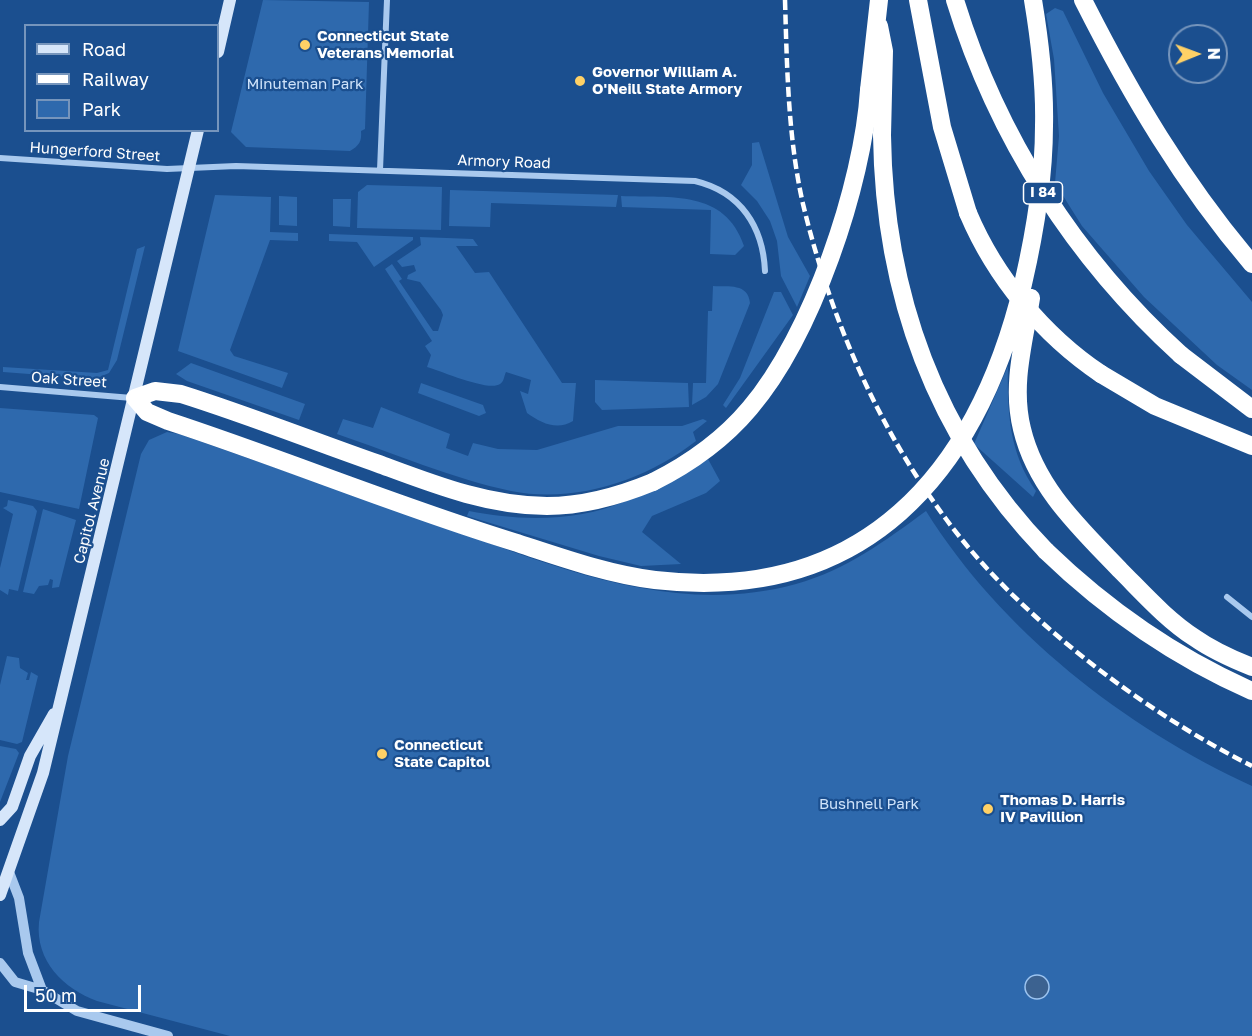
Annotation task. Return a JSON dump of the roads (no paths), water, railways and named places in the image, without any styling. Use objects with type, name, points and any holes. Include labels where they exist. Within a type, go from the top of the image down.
[{"type":"highway","points":[[879,0],[879,26],[884,51],[882,135],[884,190],[893,258],[907,315],[936,390],[967,450],[1005,505],[1046,551],[1085,587],[1140,629],[1193,662],[1252,691]]},
{"type":"highway","points":[[918,0],[940,119],[968,213],[993,261],[1017,296],[1053,336],[1101,374],[1155,406],[1252,446]]},
{"type":"highway","name":"I 84","points":[[955,0],[988,89],[1041,189],[1104,275],[1181,355],[1252,409]]},
{"type":"highway","points":[[1033,0],[1044,105],[1043,153],[1035,269],[1017,387],[1022,430],[1038,472],[1055,500],[1074,523],[1168,617],[1201,643],[1252,667]]},
{"type":"highway","points":[[1083,0],[1126,82],[1165,149],[1199,199],[1252,264]]},
{"type":"highway","points":[[879,26],[873,47],[868,109],[855,175],[833,246],[799,330],[772,377],[745,414],[695,457],[653,482],[614,495],[574,504],[534,506],[499,501],[435,484],[182,394],[155,391],[135,398],[147,412],[168,422],[455,523],[604,569],[638,577],[685,582],[726,582],[775,575],[828,559],[874,534],[910,503],[950,456],[980,408],[1001,359],[1020,297],[1037,216]]},
{"type":"main road","points":[[219,48],[230,0]]},
{"type":"main road","name":"Capitol Avenue","points":[[0,895],[37,794],[135,398],[198,132]]},
{"type":"main road","points":[[0,820],[12,807],[34,746],[60,705]]},
{"type":"main road","points":[[0,860],[9,872]]},
{"type":"street","points":[[380,170],[387,0]]},
{"type":"street","name":"Hungerford Street","points":[[0,158],[167,169],[189,168]]},
{"type":"street","name":"Armory Road","points":[[189,168],[219,165],[702,183],[729,196],[748,214],[761,240],[765,271]]},
{"type":"street","name":"Oak Street","points":[[0,387],[135,398]]},
{"type":"street","points":[[1227,597],[1252,617]]},
{"type":"street","points":[[9,872],[19,898],[28,953],[42,990]]},
{"type":"street","points":[[0,963],[15,982],[42,990],[77,1011],[168,1036]]},
{"type":"railway","points":[[785,0],[791,128],[803,204],[827,288],[842,329],[859,369],[898,446],[946,519],[975,556],[1046,626],[1127,690],[1211,744],[1252,766]]},
{"type":"place","name":"Connecticut State Veterans Memorial","points":[[305,45]]},
{"type":"place","name":"Governor William A. O'Neill State Armory","points":[[580,81]]},
{"type":"place","name":"Connecticut State Capitol","points":[[382,754]]},
{"type":"place","name":"Thomas D. Harris IV Pavillion","points":[[988,809]]},
{"type":"park label","name":"Minuteman Park","points":[[305,84]]},
{"type":"park label","name":"Bushnell Park","points":[[869,804]]}]
